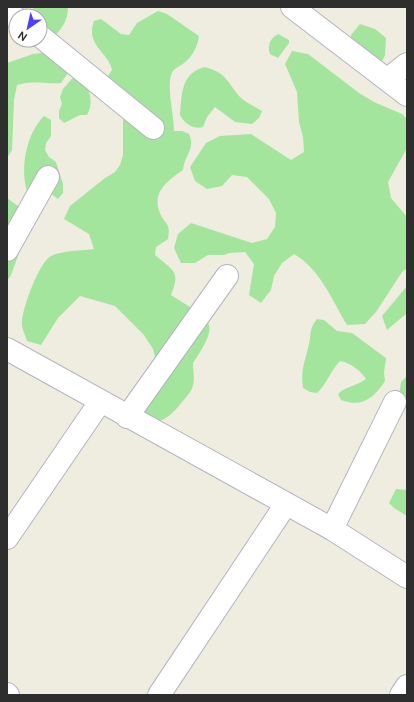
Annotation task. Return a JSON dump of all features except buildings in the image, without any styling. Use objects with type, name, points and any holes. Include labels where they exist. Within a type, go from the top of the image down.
[{"type":"street","points":[[292,7],[407,95]]},
{"type":"street","points":[[48,43],[153,128]]},
{"type":"street","points":[[388,79],[407,64]]},
{"type":"street","points":[[7,250],[48,177]]},
{"type":"street","points":[[127,417],[227,276]]},
{"type":"street","points":[[7,349],[127,417],[332,529],[407,577]]},
{"type":"street","points":[[7,538],[100,402]]},
{"type":"street","points":[[332,529],[395,402]]},
{"type":"street","points":[[160,695],[286,504]]},
{"type":"street","points":[[401,695],[407,686]]},
{"type":"green space","points":[[68,7],[65,21],[52,39],[48,39],[48,8],[34,8]]},
{"type":"green space","points":[[158,11],[167,14],[199,36],[196,47],[187,61],[175,69],[171,75],[170,95],[174,131],[182,131],[189,134],[191,144],[183,170],[172,178],[159,193],[158,206],[162,217],[168,226],[169,233],[168,239],[156,247],[155,255],[174,272],[175,280],[171,295],[203,316],[208,322],[210,329],[208,337],[193,363],[194,380],[190,391],[174,412],[164,419],[152,422],[139,418],[154,365],[155,357],[153,349],[144,335],[115,306],[80,296],[58,318],[41,345],[27,341],[22,326],[22,320],[31,288],[46,260],[51,256],[61,253],[94,249],[89,234],[64,219],[70,206],[105,178],[115,172],[120,165],[123,155],[123,121],[125,101],[107,84],[108,76],[112,70],[107,58],[95,43],[92,30],[94,21],[101,19],[121,34],[129,35],[137,23]]},
{"type":"green space","points":[[360,24],[375,29],[386,38],[385,55],[379,68],[352,52],[351,35]]},
{"type":"green space","points":[[278,34],[289,40],[289,43],[278,58],[270,54],[269,48],[271,40]]},
{"type":"green space","points":[[292,51],[308,54],[359,93],[374,102],[402,114],[407,119],[407,148],[388,182],[391,198],[407,217],[407,268],[402,272],[376,312],[365,324],[347,325],[318,276],[303,260],[294,254],[282,263],[274,276],[271,290],[261,303],[249,295],[254,264],[245,252],[229,253],[224,255],[208,255],[195,263],[181,263],[174,248],[178,234],[191,223],[252,243],[267,239],[275,227],[276,213],[269,199],[247,177],[232,175],[222,186],[207,189],[195,181],[190,167],[206,143],[220,136],[251,134],[291,160],[304,152],[303,137],[299,122],[297,92],[285,64]]},
{"type":"green space","points":[[49,52],[70,70],[61,83],[34,82],[17,85],[14,100],[12,150],[7,158],[7,63],[33,54]]},
{"type":"green space","points":[[205,67],[222,75],[240,97],[247,103],[262,111],[259,118],[252,124],[235,122],[215,107],[207,117],[203,127],[196,128],[186,123],[180,115],[184,86],[191,74]]},
{"type":"green space","points":[[78,72],[85,76],[91,101],[89,110],[87,115],[80,115],[64,123],[59,118],[59,111],[62,104],[60,97],[63,89]]},
{"type":"green space","points":[[44,116],[51,120],[51,136],[46,143],[45,150],[49,157],[56,162],[63,184],[63,193],[58,199],[46,190],[27,191],[25,182],[24,172],[26,152],[33,132]]},
{"type":"green space","points":[[7,198],[22,209],[23,242],[11,275],[7,281]]},
{"type":"green space","points":[[407,286],[407,313],[387,330],[382,316]]},
{"type":"green space","points":[[317,319],[324,320],[337,331],[352,333],[386,358],[384,373],[385,381],[372,397],[355,403],[341,400],[338,394],[341,391],[366,379],[355,367],[340,361],[317,393],[310,392],[303,388],[303,367],[311,330]]},
{"type":"green space","points":[[407,376],[407,411],[399,396],[401,382]]},
{"type":"green space","points":[[396,489],[407,490],[407,516],[389,503]]}]
